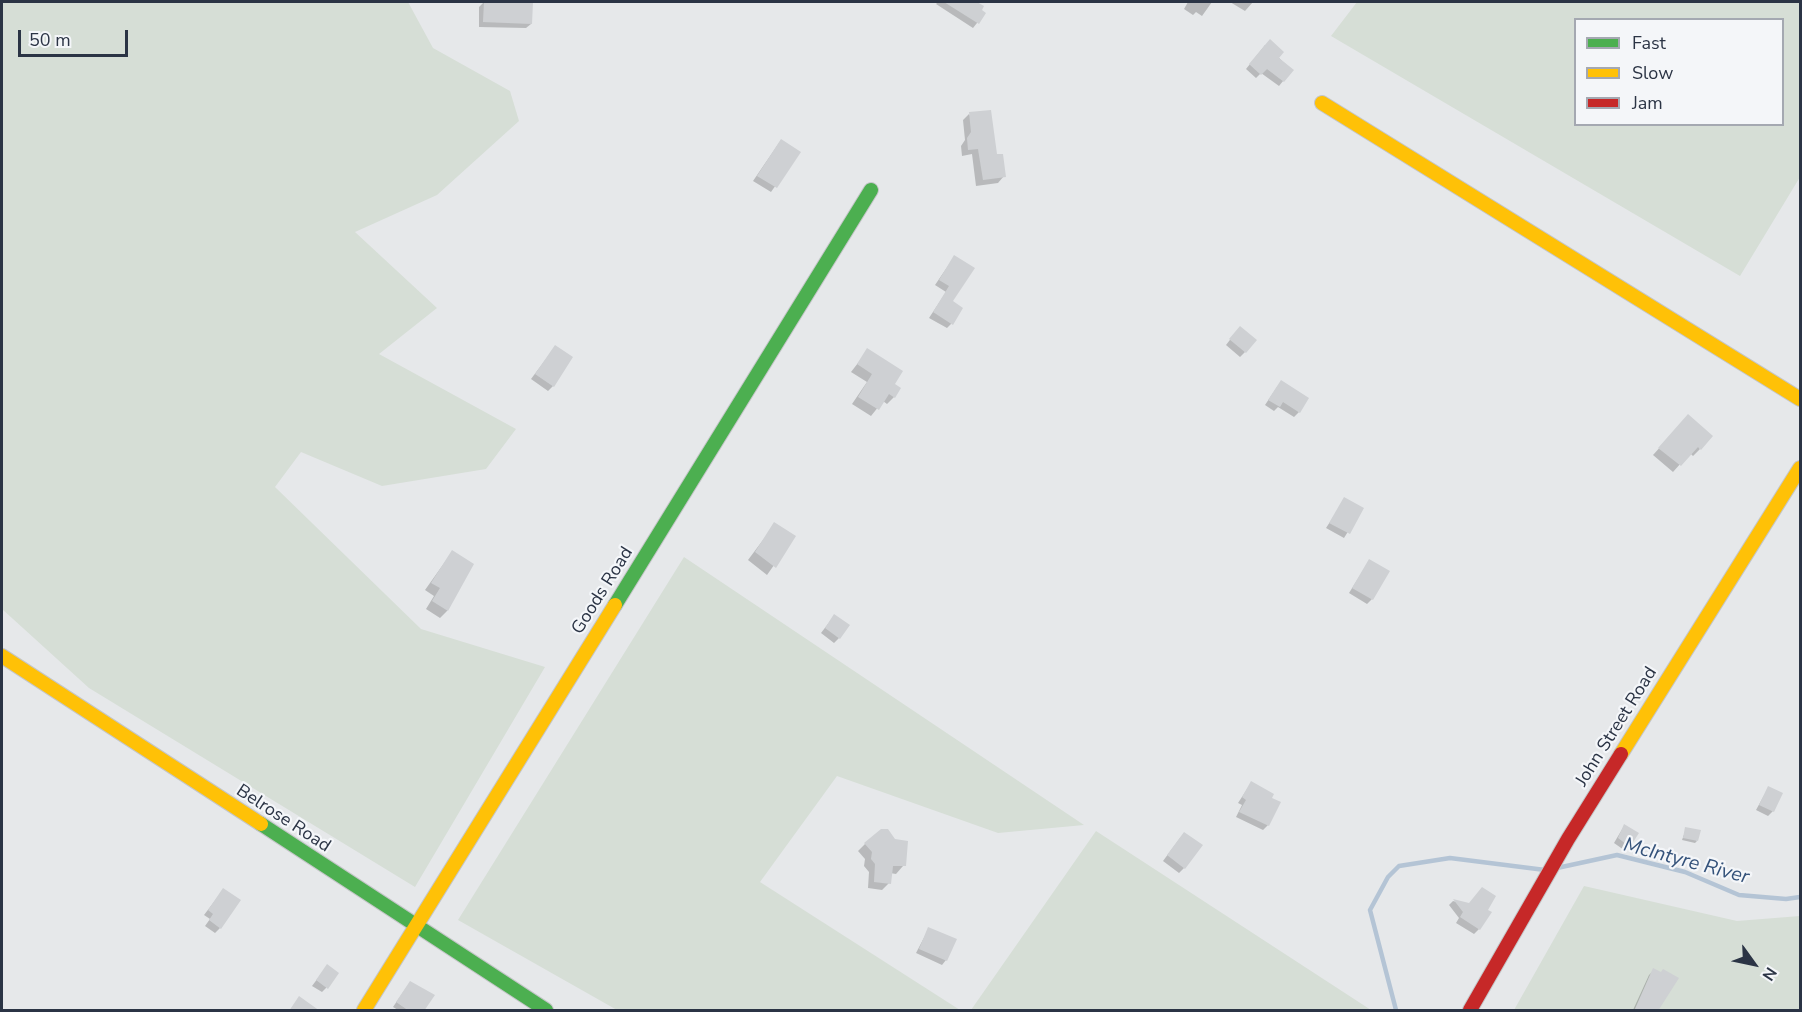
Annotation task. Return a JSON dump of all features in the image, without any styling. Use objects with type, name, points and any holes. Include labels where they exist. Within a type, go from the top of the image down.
[{"type":"street","points":[[1322,103],[1800,399]]},
{"type":"street","name":"Goods Road","points":[[364,1011],[871,190]]},
{"type":"street","name":"John Street Road","points":[[1470,1011],[1568,839],[1800,468]]},
{"type":"street","name":"Belrose Road","points":[[2,656],[546,1011]]},
{"type":"shaded area","points":[[2,2],[408,2],[433,48],[510,91],[519,121],[437,195],[355,232],[437,308],[379,354],[516,429],[486,469],[382,486],[301,452],[275,487],[421,629],[545,667],[415,887],[89,688],[2,609]]},
{"type":"shaded area","points":[[1357,2],[1800,2],[1800,177],[1740,276],[1331,36]]},
{"type":"shaded area","points":[[684,557],[1084,825],[998,833],[837,776],[760,882],[960,1010],[617,1010],[458,920]]},
{"type":"shaded area","points":[[1096,831],[1371,1010],[971,1010]]},
{"type":"shaded area","points":[[1584,886],[1737,921],[1800,916],[1800,1010],[1514,1010]]},
{"type":"building","points":[[484,2],[533,2],[532,24],[483,22]]},
{"type":"building","points":[[944,2],[977,2],[984,6],[982,10],[986,13],[979,24]]},
{"type":"building","points":[[1270,39],[1284,52],[1279,58],[1294,70],[1284,82],[1267,69],[1261,75],[1249,64]]},
{"type":"building","points":[[991,110],[997,154],[1003,154],[1006,177],[983,180],[978,149],[968,150],[967,138],[971,132],[969,112]]},
{"type":"building","points":[[781,139],[801,152],[777,188],[757,176]]},
{"type":"building","points":[[954,255],[975,268],[953,301],[963,308],[953,325],[933,312],[949,286],[939,280]]},
{"type":"building","points":[[1240,326],[1257,340],[1246,353],[1229,339]]},
{"type":"building","points":[[555,345],[573,357],[554,387],[535,374]]},
{"type":"building","points":[[867,348],[903,371],[895,384],[901,388],[895,398],[889,394],[879,410],[858,397],[872,374],[857,364]]},
{"type":"building","points":[[1281,380],[1309,398],[1300,413],[1283,402],[1280,407],[1268,400]]},
{"type":"building","points":[[1688,414],[1713,436],[1701,450],[1698,447],[1681,466],[1658,448]]},
{"type":"building","points":[[1344,497],[1364,508],[1350,534],[1329,523]]},
{"type":"building","points":[[774,522],[796,536],[776,568],[755,552]]},
{"type":"building","points":[[452,550],[474,564],[448,611],[432,601],[440,588],[431,583]]},
{"type":"building","points":[[1369,559],[1390,571],[1373,600],[1352,588]]},
{"type":"building","points":[[834,614],[850,625],[840,639],[825,628]]},
{"type":"building","points":[[1251,781],[1274,794],[1272,798],[1281,802],[1269,826],[1239,812],[1246,800],[1242,797]]},
{"type":"building","points":[[1768,786],[1783,793],[1774,812],[1759,805]]},
{"type":"building","points":[[1624,824],[1639,833],[1630,847],[1618,838]]},
{"type":"building","points":[[1685,827],[1701,830],[1698,841],[1683,838]]},
{"type":"building","points":[[881,829],[888,829],[895,839],[908,841],[906,866],[893,866],[891,884],[874,882],[875,864],[871,859],[872,852],[864,843]]},
{"type":"building","points":[[1184,832],[1203,845],[1185,869],[1167,855]]},
{"type":"building","points":[[1482,887],[1496,896],[1488,910],[1492,912],[1480,930],[1460,917],[1463,912],[1453,899],[1469,903]]},
{"type":"building","points":[[223,888],[241,900],[221,929],[209,920],[213,914],[208,910]]},
{"type":"building","points":[[928,927],[957,939],[947,961],[919,949]]},
{"type":"building","points":[[327,964],[339,973],[328,989],[316,980]]},
{"type":"building","points":[[1653,968],[1661,972],[1663,969],[1679,978],[1658,1011],[1634,1011]]},
{"type":"building","points":[[410,981],[435,995],[424,1011],[409,1011],[396,1002]]},
{"type":"building","points":[[299,996],[320,1011],[289,1011]]},
{"type":"waterway","name":"McIntyre River","points":[[1557,868],[1617,855],[1685,872],[1739,895],[1786,899],[1800,897]]},
{"type":"waterway","name":"McIntyre River","points":[[1396,1010],[1370,910],[1388,877],[1399,866],[1450,858],[1545,870]]},
{"type":"traffic: fast","points":[[615,605],[871,190]]},
{"type":"traffic: fast","points":[[261,824],[546,1010]]},
{"type":"traffic: slow","points":[[1322,103],[1800,399]]},
{"type":"traffic: slow","points":[[1621,754],[1800,468]]},
{"type":"traffic: slow","points":[[364,1010],[615,605]]},
{"type":"traffic: slow","points":[[2,656],[261,824]]},
{"type":"traffic: jam","points":[[1470,1010],[1568,839],[1621,754]]}]
